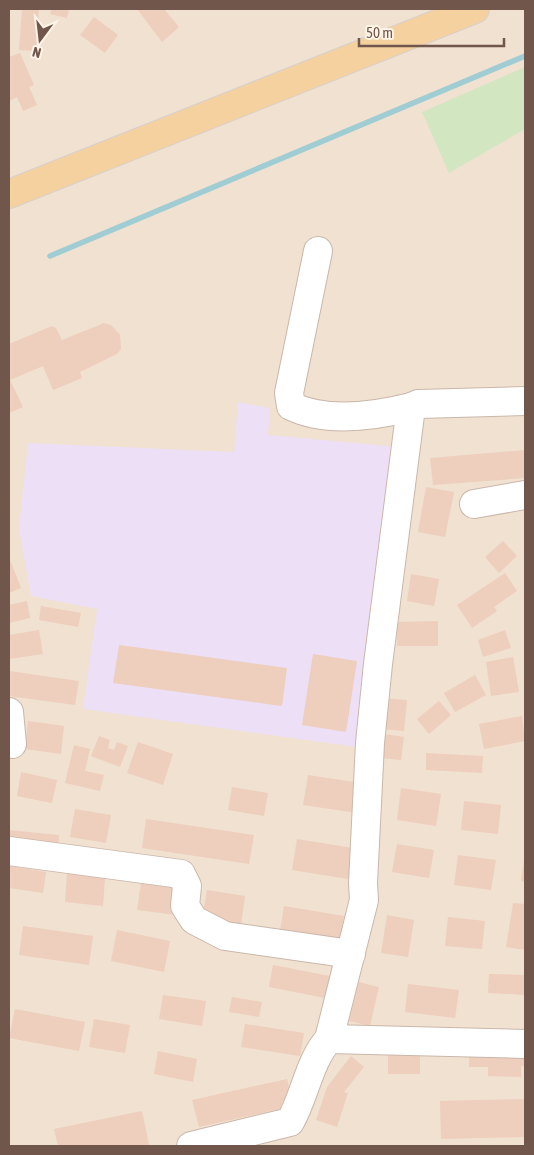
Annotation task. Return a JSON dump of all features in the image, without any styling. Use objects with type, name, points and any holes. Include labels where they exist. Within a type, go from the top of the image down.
[{"type":"main road","points":[[9,194],[476,9]]},
{"type":"street","points":[[318,251],[289,393],[291,406],[303,412],[341,416],[382,414],[418,404],[525,401]]},
{"type":"street","points":[[191,1146],[290,1122],[301,1104],[319,1050],[329,1039],[364,900],[369,769],[378,664],[411,407]]},
{"type":"street","points":[[474,504],[525,496]]},
{"type":"street","points":[[9,712],[12,744]]},
{"type":"street","points":[[9,851],[181,874],[187,886],[185,906],[194,920],[225,936],[351,954]]},
{"type":"street","points":[[329,1039],[525,1044]]},
{"type":"shaded area","points":[[9,9],[525,9],[525,1146],[9,1146]]},
{"type":"shaded area","points":[[238,402],[270,408],[268,435],[399,447],[357,747],[83,709],[97,609],[31,596],[19,529],[28,443],[234,452]]},
{"type":"green space","points":[[525,67],[525,129],[449,173],[422,112]]},
{"type":"building","points":[[22,9],[39,9],[36,51],[19,50]]},
{"type":"building","points":[[52,9],[69,9],[67,18],[50,14]]},
{"type":"building","points":[[137,9],[164,9],[179,27],[162,42]]},
{"type":"building","points":[[94,17],[118,35],[105,53],[80,35]]},
{"type":"building","points":[[20,53],[34,85],[29,87],[37,105],[23,111],[17,97],[9,101],[9,57]]},
{"type":"building","points":[[104,323],[111,325],[120,335],[121,349],[117,354],[80,372],[82,378],[53,390],[43,366],[10,380],[23,407],[9,413],[9,344],[52,326],[56,328],[62,340]]},
{"type":"building","points":[[525,450],[525,478],[433,485],[430,458]]},
{"type":"building","points":[[426,487],[454,492],[445,537],[418,532]]},
{"type":"building","points":[[503,541],[517,556],[499,573],[485,557]]},
{"type":"building","points":[[9,557],[21,588],[9,593]]},
{"type":"building","points":[[505,573],[517,591],[494,607],[497,611],[472,628],[457,605]]},
{"type":"building","points":[[411,574],[439,579],[434,606],[407,601]]},
{"type":"building","points":[[27,601],[30,618],[9,623],[9,605]]},
{"type":"building","points":[[41,606],[81,613],[78,627],[39,620]]},
{"type":"building","points":[[438,621],[438,646],[397,646],[397,622]]},
{"type":"building","points":[[39,630],[43,654],[9,659],[9,635]]},
{"type":"building","points":[[505,630],[511,648],[483,657],[478,640]]},
{"type":"building","points":[[119,645],[287,668],[282,706],[113,683]]},
{"type":"building","points":[[313,654],[357,661],[346,732],[302,725]]},
{"type":"building","points":[[513,657],[519,692],[491,696],[486,662]]},
{"type":"building","points":[[9,671],[79,681],[75,705],[9,696]]},
{"type":"building","points":[[475,675],[486,695],[455,712],[444,693]]},
{"type":"building","points":[[384,698],[407,700],[404,731],[381,729]]},
{"type":"building","points":[[439,701],[451,715],[429,734],[417,719]]},
{"type":"building","points":[[522,716],[525,741],[484,749],[479,724]]},
{"type":"building","points":[[28,721],[64,726],[61,754],[25,749]]},
{"type":"building","points":[[384,734],[404,737],[401,760],[381,758]]},
{"type":"building","points":[[99,736],[110,740],[108,748],[114,750],[117,742],[128,746],[120,767],[91,756]]},
{"type":"building","points":[[138,742],[173,754],[163,785],[127,773]]},
{"type":"building","points":[[74,745],[90,749],[85,771],[104,775],[100,791],[65,783]]},
{"type":"building","points":[[426,753],[483,756],[482,773],[426,770]]},
{"type":"building","points":[[21,772],[57,780],[52,803],[17,796]]},
{"type":"building","points":[[308,775],[361,783],[357,813],[303,805]]},
{"type":"building","points":[[232,787],[268,793],[264,816],[228,810]]},
{"type":"building","points":[[401,788],[441,794],[436,826],[397,820]]},
{"type":"building","points":[[464,801],[501,805],[498,834],[461,830]]},
{"type":"building","points":[[75,809],[111,815],[106,843],[70,837]]},
{"type":"building","points":[[146,819],[254,835],[249,864],[142,848]]},
{"type":"building","points":[[9,830],[59,835],[58,849],[9,844]]},
{"type":"building","points":[[297,839],[353,848],[348,879],[292,870]]},
{"type":"building","points":[[397,844],[434,850],[429,878],[392,872]]},
{"type":"building","points":[[458,855],[496,860],[491,890],[454,885]]},
{"type":"building","points":[[525,860],[525,882],[521,881]]},
{"type":"building","points":[[9,866],[46,872],[43,893],[9,888]]},
{"type":"building","points":[[67,873],[105,877],[103,906],[65,902]]},
{"type":"building","points":[[141,883],[180,888],[176,915],[137,910]]},
{"type":"building","points":[[207,890],[245,896],[241,925],[202,919]]},
{"type":"building","points":[[513,903],[525,904],[525,950],[506,947]]},
{"type":"building","points":[[284,906],[344,916],[340,941],[280,931]]},
{"type":"building","points":[[387,915],[414,920],[408,957],[381,953]]},
{"type":"building","points":[[448,917],[485,921],[482,949],[445,946]]},
{"type":"building","points":[[23,926],[93,936],[89,965],[19,955]]},
{"type":"building","points":[[117,930],[170,941],[164,972],[111,961]]},
{"type":"building","points":[[273,965],[335,977],[330,999],[269,987]]},
{"type":"building","points":[[489,974],[525,975],[525,995],[488,993]]},
{"type":"building","points":[[359,982],[379,987],[370,1026],[349,1021]]},
{"type":"building","points":[[408,984],[459,990],[455,1018],[405,1012]]},
{"type":"building","points":[[163,995],[206,1001],[202,1026],[159,1019]]},
{"type":"building","points":[[232,997],[262,1002],[259,1017],[229,1012]]},
{"type":"building","points":[[15,1009],[85,1022],[79,1051],[9,1038]]},
{"type":"building","points":[[94,1019],[130,1025],[125,1053],[89,1047]]},
{"type":"building","points":[[245,1024],[304,1033],[300,1056],[241,1047]]},
{"type":"building","points":[[158,1051],[197,1059],[193,1082],[154,1074]]},
{"type":"building","points":[[469,1053],[525,1055],[525,1066],[521,1066],[521,1077],[488,1076],[488,1067],[469,1067]]},
{"type":"building","points":[[388,1054],[420,1054],[420,1074],[388,1074]]},
{"type":"building","points":[[351,1056],[364,1067],[344,1092],[348,1093],[337,1127],[316,1120],[327,1087]]},
{"type":"building","points":[[287,1079],[293,1106],[199,1127],[192,1100]]},
{"type":"building","points":[[525,1099],[525,1137],[441,1139],[440,1101]]},
{"type":"building","points":[[142,1111],[149,1145],[58,1146],[54,1129]]},
{"type":"waterway","points":[[50,256],[525,56]]}]
